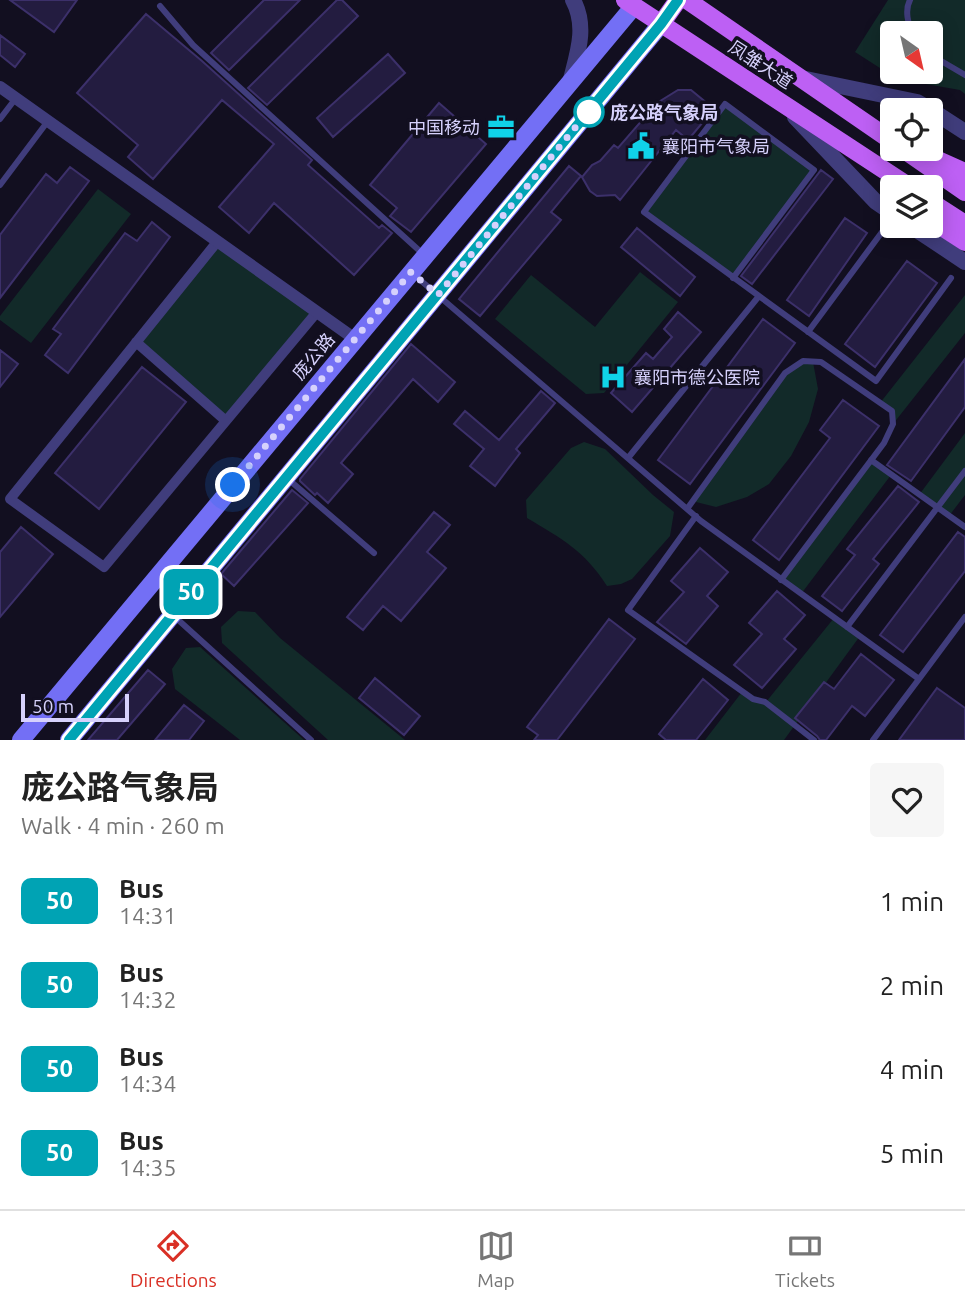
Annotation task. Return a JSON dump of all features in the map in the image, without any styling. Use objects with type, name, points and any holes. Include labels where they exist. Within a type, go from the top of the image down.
[{"type":"main road","points":[[69,740],[438,295],[678,0]]},
{"type":"main road","name":"凤雏大道","points":[[687,0],[880,132]]},
{"type":"main road","name":"庞公路","points":[[21,740],[425,256],[632,2]]},
{"type":"main road","name":"凤雏大道","points":[[632,2],[661,24],[892,175]]},
{"type":"main road","name":"凤雏大道","points":[[921,161],[965,192]]},
{"type":"main road","points":[[940,161],[965,172]]},
{"type":"main road","name":"凤雏大道","points":[[875,163],[886,175]]},
{"type":"main road","points":[[943,210],[965,224]]},
{"type":"main road","points":[[943,228],[965,242]]},
{"type":"street","points":[[571,79],[582,37],[577,7],[573,0]]},
{"type":"street","points":[[801,78],[898,98]]},
{"type":"street","points":[[0,87],[355,339]]},
{"type":"street","points":[[782,103],[880,205]]},
{"type":"street","points":[[943,118],[965,132]]},
{"type":"street","points":[[929,238],[965,262]]},
{"type":"street","points":[[217,242],[10,499],[104,567],[317,312]]},
{"type":"street","points":[[136,342],[226,421]]},
{"type":"lane","points":[[908,21],[907,5],[911,0]]},
{"type":"lane","points":[[160,6],[193,45],[425,256]]},
{"type":"lane","points":[[943,62],[965,75]]},
{"type":"lane","points":[[0,119],[16,98]]},
{"type":"lane","points":[[733,278],[814,170],[724,104],[644,212],[733,278],[876,381],[951,278]]},
{"type":"lane","points":[[0,185],[48,121]]},
{"type":"lane","points":[[808,332],[880,235]]},
{"type":"lane","points":[[411,272],[687,509],[919,679]]},
{"type":"lane","points":[[628,458],[759,296]]},
{"type":"lane","points":[[687,509],[785,373],[803,361],[821,362],[892,411],[893,424],[871,460],[781,580]]},
{"type":"lane","points":[[871,460],[965,527]]},
{"type":"lane","points":[[847,627],[965,471]]},
{"type":"lane","points":[[287,478],[374,553]]},
{"type":"lane","points":[[696,516],[628,610],[752,699],[765,702],[814,740]]},
{"type":"lane","points":[[173,614],[311,740]]},
{"type":"lane","points":[[873,740],[965,617]]},
{"type":"green space","points":[[888,0],[965,0],[965,94],[960,90],[926,84],[943,84],[943,21],[880,21],[880,68],[855,52]]},
{"type":"green space","points":[[725,104],[814,170],[733,278],[644,212]]},
{"type":"green space","points":[[98,189],[131,214],[31,343],[0,320],[0,316]]},
{"type":"green space","points":[[217,242],[317,312],[226,421],[136,342]]},
{"type":"green space","points":[[640,272],[678,302],[604,393],[586,394],[495,319],[531,275],[595,327]]},
{"type":"green space","points":[[965,295],[965,333],[893,424],[892,411],[880,403]]},
{"type":"green space","points":[[803,361],[813,362],[818,389],[809,422],[791,456],[769,484],[747,497],[716,507],[692,501],[785,373]]},
{"type":"green space","points":[[965,433],[965,495],[949,516],[919,495]]},
{"type":"green space","points":[[584,442],[605,449],[674,512],[670,536],[632,579],[621,584],[607,586],[581,554],[527,518],[526,500],[571,448]]},
{"type":"green space","points":[[871,460],[891,475],[801,594],[781,580]]},
{"type":"green space","points":[[238,611],[255,612],[280,638],[405,740],[328,740],[222,643],[221,627]]},
{"type":"green space","points":[[834,618],[860,636],[784,740],[705,740],[742,692],[766,702]]},
{"type":"green space","points":[[200,647],[304,740],[240,740],[175,689],[172,669],[186,648]]},
{"type":"building","points":[[10,0],[77,0],[54,32]]},
{"type":"building","points":[[264,0],[300,0],[229,70],[211,53]]},
{"type":"building","points":[[337,0],[342,0],[358,16],[267,105],[248,88]]},
{"type":"building","points":[[146,14],[312,160],[308,165],[379,228],[382,225],[392,233],[354,275],[274,203],[249,233],[219,207],[274,144],[222,100],[153,179],[128,157],[138,145],[77,93]]},
{"type":"building","points":[[0,35],[25,54],[15,67],[0,55]]},
{"type":"building","points":[[388,54],[405,73],[333,137],[317,118]]},
{"type":"building","name":"襄阳市气象局","points":[[678,90],[691,90],[714,109],[688,140],[676,130],[620,200],[615,195],[597,196],[590,191],[582,177],[592,165],[600,161],[614,145],[618,148],[657,103]]},
{"type":"building","points":[[439,103],[486,144],[411,232],[390,216],[397,208],[370,185]]},
{"type":"building","points":[[569,166],[581,176],[551,212],[561,220],[480,316],[459,299]]},
{"type":"building","points":[[70,167],[89,181],[0,298],[0,235],[46,174],[57,183]]},
{"type":"building","points":[[821,170],[833,179],[752,284],[741,276]]},
{"type":"building","points":[[845,218],[867,233],[809,316],[787,300]]},
{"type":"building","points":[[152,222],[170,237],[68,373],[45,355],[61,334],[53,329],[125,233],[137,241]]},
{"type":"building","points":[[637,228],[695,277],[680,296],[621,247]]},
{"type":"building","points":[[907,261],[937,283],[875,367],[845,344]]},
{"type":"building","points":[[678,312],[701,332],[632,412],[611,393],[646,353],[653,359],[672,337],[664,329]]},
{"type":"building","points":[[763,319],[795,343],[690,484],[658,460]]},
{"type":"building","points":[[411,344],[455,382],[438,402],[413,379],[341,463],[353,474],[328,503],[317,493],[315,495],[300,479]]},
{"type":"building","points":[[0,350],[18,364],[0,387]]},
{"type":"building","points":[[965,359],[965,407],[911,481],[887,465]]},
{"type":"building","points":[[142,367],[186,402],[99,509],[55,473]]},
{"type":"building","points":[[541,391],[555,403],[516,449],[520,453],[495,486],[470,466],[484,449],[454,424],[465,411],[499,440]]},
{"type":"building","points":[[843,400],[879,426],[779,560],[753,540],[830,438],[820,430]]},
{"type":"building","points":[[898,486],[919,502],[873,559],[879,564],[842,611],[822,596],[855,555],[847,549]]},
{"type":"building","points":[[292,490],[308,503],[234,586],[221,574]]},
{"type":"building","points":[[434,512],[450,525],[427,552],[446,568],[401,621],[383,606],[363,630],[347,617]]},
{"type":"building","points":[[21,527],[53,554],[0,617],[0,552]]},
{"type":"building","points":[[958,532],[965,537],[965,571],[903,652],[880,635]]},
{"type":"building","points":[[700,548],[728,572],[707,596],[718,606],[686,644],[657,622],[684,592],[671,581]]},
{"type":"building","points":[[777,591],[805,615],[784,639],[796,649],[762,688],[734,665],[762,634],[749,623]]},
{"type":"building","points":[[609,619],[635,639],[557,740],[534,740],[538,735],[527,727]]},
{"type":"building","points":[[861,654],[894,680],[865,716],[852,706],[826,740],[820,740],[795,718],[824,682],[834,689]]},
{"type":"building","points":[[148,670],[165,684],[117,740],[88,740]]},
{"type":"building","points":[[375,678],[420,716],[404,735],[359,698]]},
{"type":"building","points":[[703,679],[728,700],[696,740],[666,740],[659,734]]},
{"type":"building","points":[[937,688],[965,708],[965,740],[899,740]]},
{"type":"building","points":[[184,705],[204,721],[189,740],[155,740]]},
{"type":"bus line","name":"50","points":[[69,740],[438,295],[678,0]]},
{"type":"place","name":"庞公路气象局","points":[[589,112]]},
{"type":"place","name":"中国移动","points":[[501,127]]},
{"type":"place","name":"襄阳市气象局","points":[[641,146]]},
{"type":"place","name":"襄阳市德公医院","points":[[613,377]]},
{"type":"route","points":[[233,485],[411,272],[438,295],[593,106],[589,112]]}]
